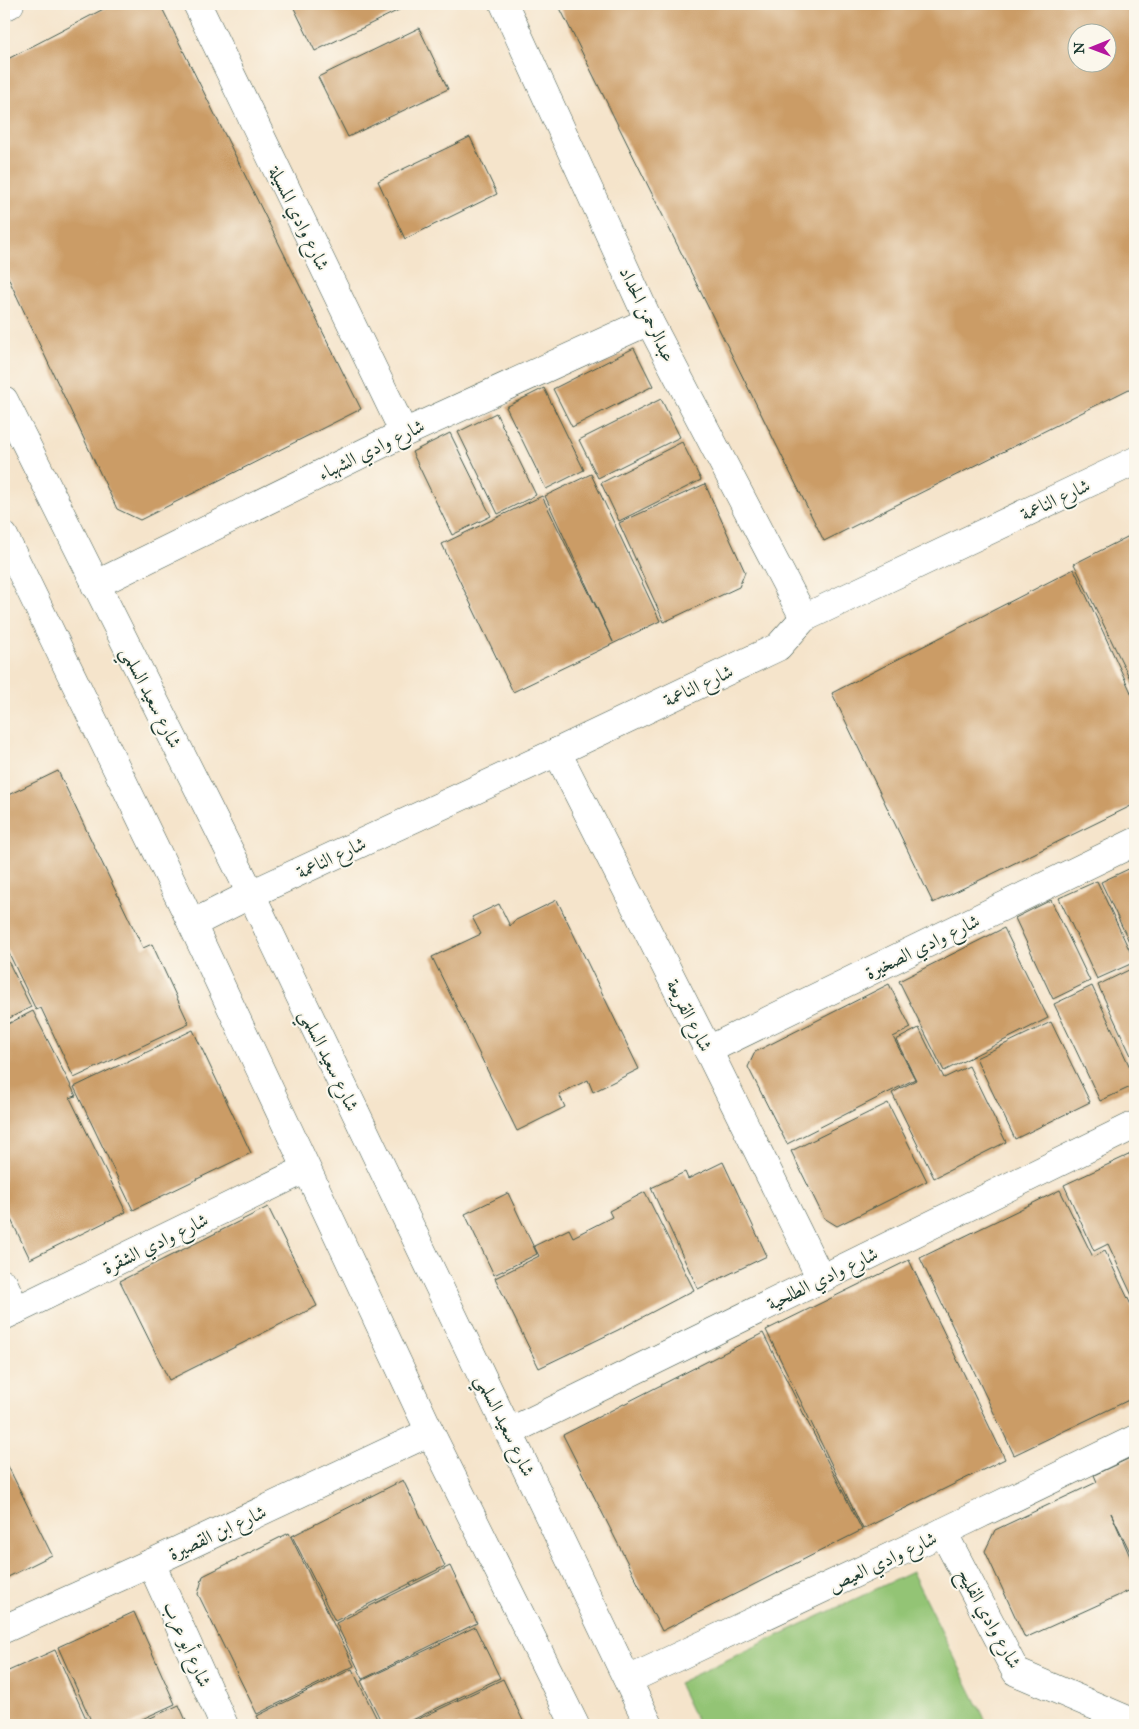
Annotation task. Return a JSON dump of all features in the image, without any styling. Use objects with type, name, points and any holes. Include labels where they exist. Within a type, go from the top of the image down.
[{"type":"street","points":[[4,7],[10,4]]},
{"type":"street","name":"شارع وادي المسيلة","points":[[197,4],[404,433]]},
{"type":"street","name":"عبدالرحمن الحداد","points":[[504,4],[649,321],[804,618]]},
{"type":"street","name":"شارع وادي الشهباء","points":[[96,584],[404,433],[649,321]]},
{"type":"street","name":"شارع سعيد السلمي","points":[[4,400],[250,894],[649,1725]]},
{"type":"street","name":"شارع الناعمة","points":[[192,924],[250,894],[778,647],[804,618],[1135,461]]},
{"type":"street","points":[[4,536],[192,924],[430,1432],[575,1725]]},
{"type":"street","name":"شارع القريعة","points":[[557,752],[708,1050],[821,1279]]},
{"type":"street","name":"شارع وادي الصخيرة","points":[[708,1050],[1135,842]]},
{"type":"street","name":"شارع وادي الطلحية","points":[[509,1432],[1135,1125]]},
{"type":"street","name":"شارع وادي الشقرة","points":[[10,1313],[306,1170]]},
{"type":"street","points":[[4,1284],[10,1313]]},
{"type":"street","name":"شارع ابن القصيرة","points":[[4,1629],[151,1563],[430,1432]]},
{"type":"street","name":"شارع وادي العيص","points":[[628,1680],[1135,1439]]},
{"type":"street","name":"شارع وادي الفليح","points":[[942,1532],[1016,1672],[1135,1723]]},
{"type":"street","name":"شارع أبو عرب","points":[[151,1563],[224,1725]]},
{"type":"green space","points":[[912,1572],[988,1725],[698,1725],[678,1683]]},
{"type":"building","points":[[113,4],[160,4],[361,409],[140,520],[117,509],[4,269],[4,61]]},
{"type":"building","points":[[292,4],[405,4],[407,6],[315,51]]},
{"type":"building","points":[[558,4],[1135,4],[1135,386],[824,541]]},
{"type":"building","points":[[419,28],[448,89],[348,137],[318,77]]},
{"type":"building","points":[[470,137],[497,194],[405,239],[378,181]]},
{"type":"building","points":[[634,348],[653,386],[572,427],[553,389]]},
{"type":"building","points":[[544,388],[584,470],[546,489],[506,407]]},
{"type":"building","points":[[661,399],[680,437],[598,478],[579,440]]},
{"type":"building","points":[[496,413],[536,495],[498,514],[458,432]]},
{"type":"building","points":[[450,433],[491,516],[452,535],[412,452]]},
{"type":"building","points":[[682,442],[701,480],[619,521],[601,483]]},
{"type":"building","points":[[591,474],[660,621],[513,692],[442,544],[542,496],[613,642],[545,496]]},
{"type":"building","points":[[705,484],[745,572],[739,587],[664,622],[619,523]]},
{"type":"building","points":[[1135,533],[1135,689],[1074,564]]},
{"type":"building","points":[[1074,569],[1135,701],[1135,804],[933,903],[832,693]]},
{"type":"building","points":[[58,771],[143,948],[152,944],[189,1024],[74,1078],[41,1008],[36,1010],[4,943],[4,797]]},
{"type":"building","points":[[1135,866],[1135,954],[1101,882]]},
{"type":"building","points":[[1097,881],[1135,962],[1097,979],[1059,898]]},
{"type":"building","points":[[557,900],[639,1069],[593,1092],[588,1080],[559,1094],[565,1107],[517,1131],[432,957],[481,934],[472,917],[499,904],[510,926],[514,921]]},
{"type":"building","points":[[1051,900],[1090,981],[1053,999],[1015,918]]},
{"type":"building","points":[[1004,928],[1048,1018],[944,1071],[899,981]]},
{"type":"building","points":[[4,953],[31,1007],[4,1021]]},
{"type":"building","points":[[1135,967],[1135,1064],[1098,985]]},
{"type":"building","points":[[889,984],[911,1028],[893,1037],[915,1079],[787,1144],[748,1067],[755,1052]]},
{"type":"building","points":[[1092,986],[1135,1078],[1135,1085],[1100,1101],[1054,1004]]},
{"type":"building","points":[[33,1011],[76,1096],[70,1098],[126,1212],[30,1259],[4,1205],[4,1026]]},
{"type":"building","points":[[1051,1022],[1090,1102],[1015,1139],[976,1058]]},
{"type":"building","points":[[919,1028],[944,1078],[969,1066],[1006,1142],[934,1178],[892,1093],[916,1080],[896,1040]]},
{"type":"building","points":[[193,1030],[251,1153],[133,1210],[74,1087]]},
{"type":"building","points":[[888,1103],[927,1181],[837,1226],[824,1218],[791,1151]]},
{"type":"building","points":[[1135,1152],[1135,1302],[1108,1244],[1094,1251],[1064,1185]]},
{"type":"building","points":[[723,1162],[767,1256],[698,1289],[651,1188],[685,1172],[688,1179]]},
{"type":"building","points":[[1060,1190],[1093,1257],[1105,1251],[1135,1313],[1135,1397],[1014,1455],[920,1258]]},
{"type":"building","points":[[645,1192],[694,1290],[618,1330],[539,1368],[495,1278],[539,1256],[534,1246],[569,1229],[573,1237],[612,1217],[609,1211]]},
{"type":"building","points":[[508,1193],[537,1254],[494,1275],[465,1214]]},
{"type":"building","points":[[268,1207],[317,1306],[169,1380],[120,1281]]},
{"type":"building","points":[[909,1260],[1005,1459],[863,1529],[766,1330]]},
{"type":"building","points":[[763,1333],[862,1530],[662,1631],[563,1435]]},
{"type":"building","points":[[1132,1457],[1135,1464],[1135,1562],[1111,1513],[1135,1568],[1135,1588],[1025,1638],[985,1551],[995,1530],[1097,1482],[1094,1475]]},
{"type":"building","points":[[4,1458],[52,1555],[4,1579]]},
{"type":"building","points":[[403,1480],[445,1566],[335,1621],[292,1536]]},
{"type":"building","points":[[289,1533],[354,1666],[257,1714],[198,1594],[203,1576]]},
{"type":"building","points":[[450,1566],[477,1623],[363,1679],[336,1623]]},
{"type":"building","points":[[134,1612],[175,1704],[129,1725],[93,1725],[58,1647]]},
{"type":"building","points":[[475,1627],[500,1678],[402,1725],[383,1725],[361,1681]]},
{"type":"building","points":[[55,1650],[89,1725],[4,1725],[4,1673]]},
{"type":"building","points":[[352,1669],[380,1725],[262,1725],[257,1716]]},
{"type":"building","points":[[503,1679],[525,1725],[406,1725]]},
{"type":"building","points":[[179,1705],[188,1725],[135,1725]]}]
